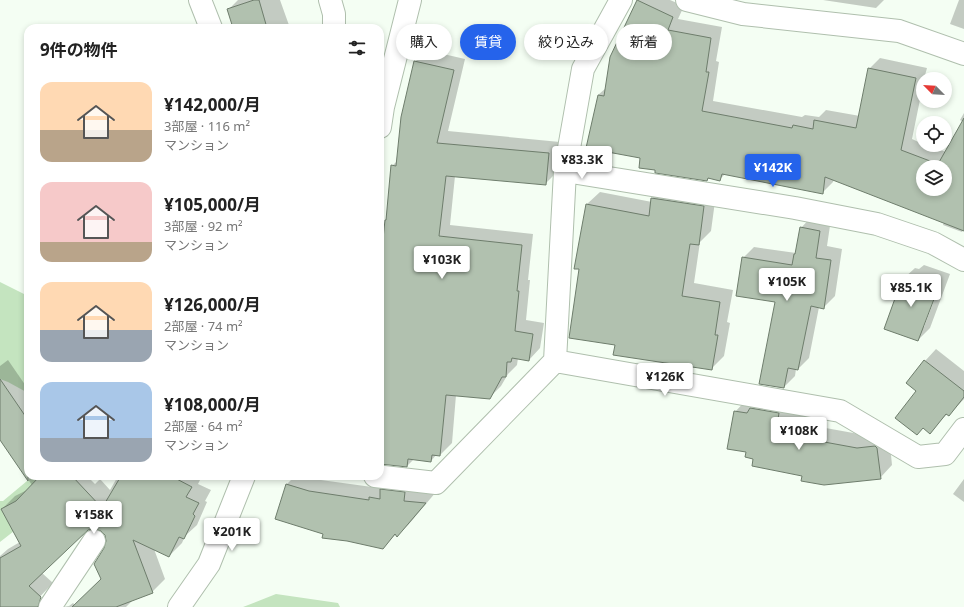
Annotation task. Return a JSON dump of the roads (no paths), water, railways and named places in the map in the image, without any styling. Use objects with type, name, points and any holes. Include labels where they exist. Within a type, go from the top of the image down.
[{"type":"street","points":[[200,0],[209,24]]},
{"type":"street","points":[[330,0],[334,14],[334,24]]},
{"type":"street","points":[[384,103],[410,0]]},
{"type":"street","points":[[384,477],[436,483],[555,361],[565,171],[583,69],[621,0]]},
{"type":"street","points":[[687,0],[743,14],[899,31],[964,54]]},
{"type":"street","points":[[565,171],[795,208],[878,224],[932,243],[964,260]]},
{"type":"street","points":[[555,361],[840,411],[918,457],[945,454],[964,429]]},
{"type":"street","points":[[179,607],[209,564],[242,480]]},
{"type":"street","points":[[50,607],[94,541]]}]
